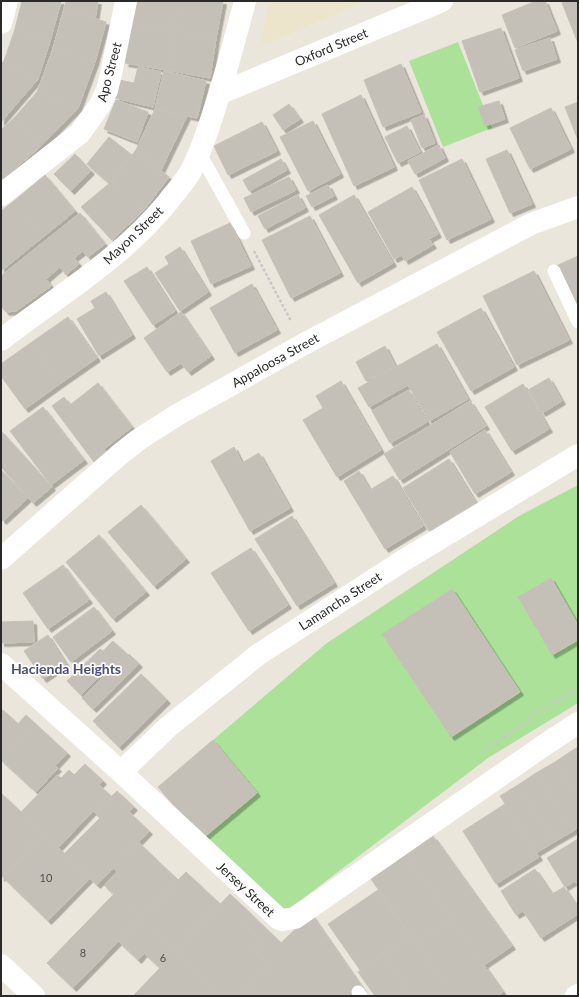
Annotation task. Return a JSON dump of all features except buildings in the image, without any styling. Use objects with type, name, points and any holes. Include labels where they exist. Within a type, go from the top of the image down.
[{"type":"street","points":[[1,23],[7,1]]},
{"type":"street","name":"Apo Street","points":[[1,195],[80,133],[100,105],[107,90],[126,1]]},
{"type":"street","name":"Mayon Street","points":[[3,336],[74,287],[124,247],[155,217],[178,189],[191,170],[221,93],[245,1]]},
{"type":"street","name":"Oxford Street","points":[[221,93],[442,1]]},
{"type":"street","name":"Appaloosa Street","points":[[1,559],[119,455],[138,440],[177,415],[304,344],[531,224],[578,207]]},
{"type":"street","name":"Lamancha Street","points":[[121,772],[168,727],[259,654],[401,562],[578,455]]},
{"type":"street","name":"Jersey Street","points":[[1,664],[121,772],[279,919],[283,920],[298,921],[543,746],[578,723]]},
{"type":"street","points":[[1,966],[34,996]]},
{"type":"lane","points":[[199,152],[244,233]]},
{"type":"lane","points":[[554,271],[578,322]]},
{"type":"path","points":[[244,233],[304,344]]},
{"type":"path","points":[[478,757],[541,710],[578,688]]},
{"type":"shaded area","points":[[269,1],[366,1],[260,47]]},
{"type":"green space","points":[[458,42],[492,128],[443,147],[409,61]]},
{"type":"green space","points":[[578,485],[578,703],[488,758],[301,900],[289,908],[277,909],[202,839],[257,793],[213,740],[327,643],[519,516]]},
{"type":"district","name":"Hacienda Heights","points":[[66,668]]}]
